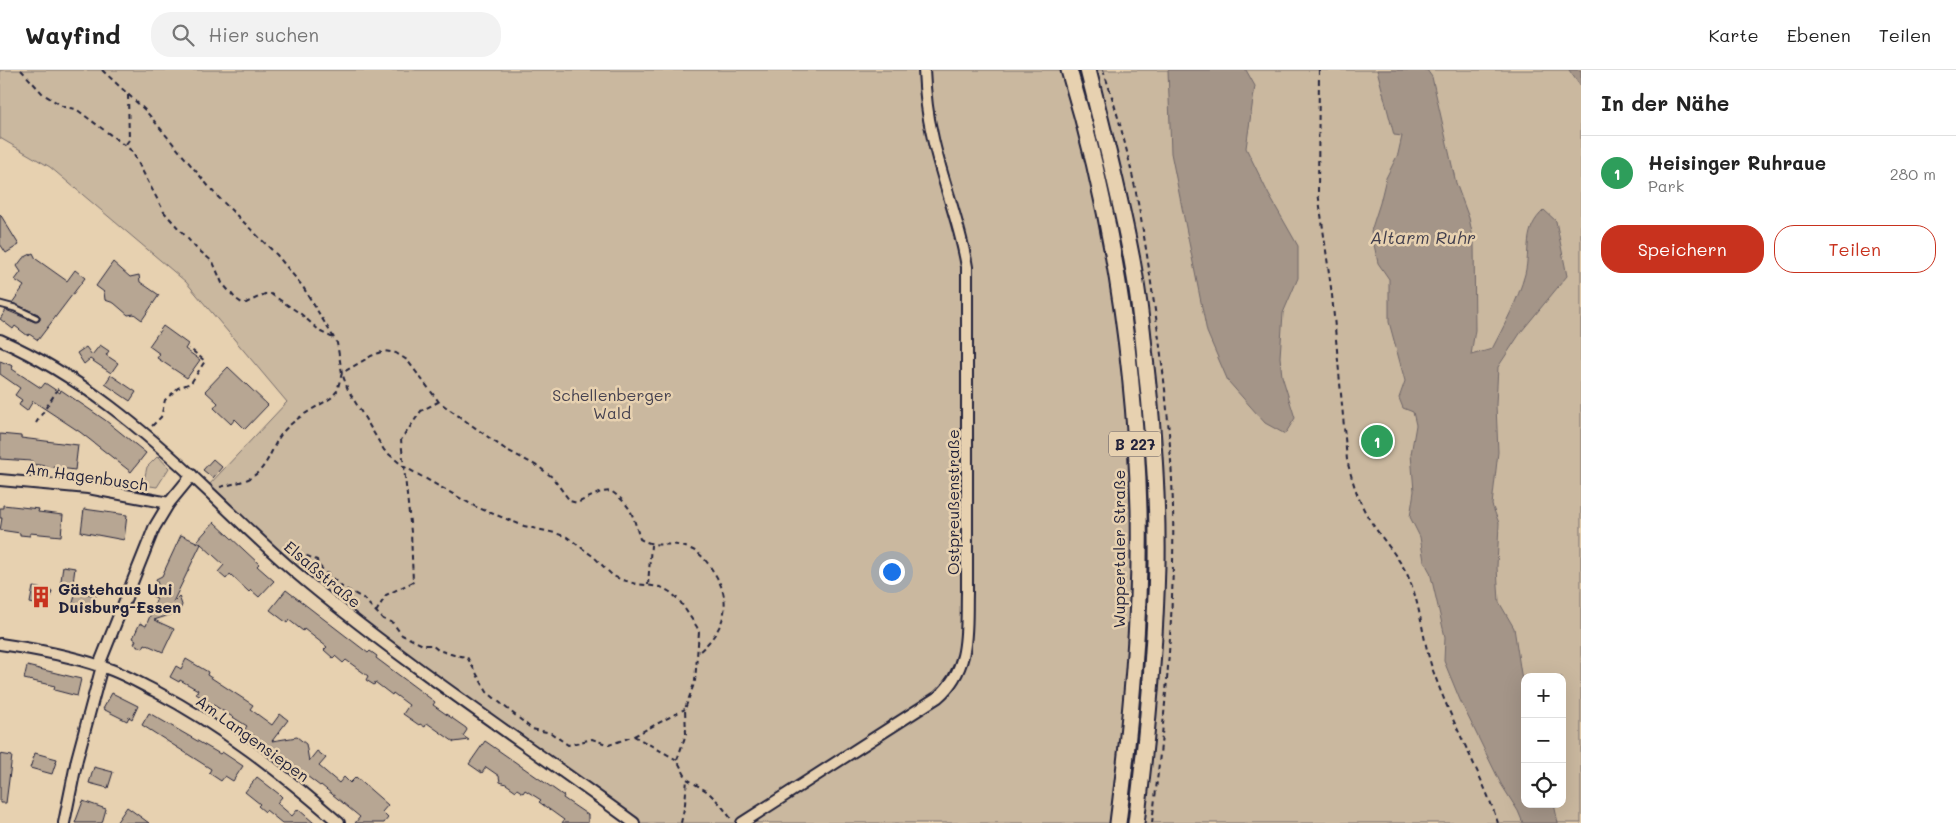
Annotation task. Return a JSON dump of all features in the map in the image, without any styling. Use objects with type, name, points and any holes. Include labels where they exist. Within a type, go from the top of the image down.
[{"type":"main road","name":"Wuppertaler Straße","points":[[1069,70],[1084,118],[1111,244],[1131,380],[1139,510],[1136,643],[1118,823]]},
{"type":"main road","name":"B 227","points":[[1088,70],[1111,162],[1132,260],[1141,318],[1153,438],[1157,563],[1154,639],[1145,756],[1136,823]]},
{"type":"street","name":"Ostpreußenstraße","points":[[742,823],[933,701],[947,689],[955,678],[964,658],[967,592],[966,268],[960,230],[932,136],[926,106],[924,70]]},
{"type":"street","name":"Elsaßstraße","points":[[0,340],[24,350],[117,410],[208,490],[275,554],[350,617],[634,823]]},
{"type":"street","points":[[64,823],[100,666],[150,538],[169,503],[192,476]]},
{"type":"street","name":"Am Hagenbusch","points":[[0,480],[88,488],[169,503]]},
{"type":"street","name":"Am Langensiepen","points":[[0,644],[29,648],[100,666],[137,682],[205,719],[254,754],[339,823]]},
{"type":"lane","points":[[0,304],[15,308],[36,318]]},
{"type":"path","points":[[21,70],[43,94],[64,107],[76,109],[132,151],[153,187],[164,212],[196,248],[214,262],[222,283],[236,299],[246,303],[265,294],[271,294],[301,314],[314,327],[335,340]]},
{"type":"path","points":[[102,70],[156,123],[228,208],[288,267],[312,300],[335,340],[339,351],[342,373],[348,390],[384,450],[403,466],[476,507],[499,518],[567,537],[594,557],[613,576],[627,582],[662,587],[679,600],[699,632],[695,680],[685,709],[686,734],[677,760]]},
{"type":"path","points":[[1319,70],[1318,192],[1332,295],[1347,460],[1354,485],[1364,509],[1400,563],[1410,582],[1435,678],[1498,823]]},
{"type":"path","points":[[125,145],[129,140],[128,95]]},
{"type":"path","points":[[145,434],[161,417],[165,400],[178,388],[191,383],[205,360],[188,348]]},
{"type":"path","points":[[208,490],[246,481],[257,475],[265,466],[277,440],[284,431],[331,398],[337,391],[342,373],[371,356],[384,351],[396,353],[407,360],[439,402],[505,449],[540,467],[552,477],[570,501],[577,504],[601,492],[611,491],[625,501],[631,512],[640,539],[651,545],[662,546],[675,543],[690,548],[704,557],[722,588],[725,613],[719,631],[712,641],[698,653]]},
{"type":"path","points":[[36,424],[67,376]]},
{"type":"path","points":[[376,612],[386,595],[414,582],[411,532],[401,440],[421,411],[439,402]]},
{"type":"path","points":[[648,585],[651,545]]},
{"type":"path","points":[[275,554],[300,553],[317,560],[318,565],[342,587],[363,598],[383,619],[393,623],[402,635],[423,645],[432,645],[438,650],[454,656],[467,657],[486,692],[532,729],[551,733],[568,745],[592,739],[609,745],[634,736],[685,709]]},
{"type":"path","points":[[634,736],[677,760],[687,779],[708,792],[734,823]]},
{"type":"path","points":[[681,823],[687,779]]},
{"type":"green space","name":"Schellenberger Wald","points":[[0,70],[1581,70],[1581,823],[639,823],[473,705],[289,564],[207,487],[287,402],[186,282],[50,167],[0,138]]},
{"type":"green space","points":[[158,456],[169,468],[157,487],[143,485],[147,467]]},
{"type":"water","points":[[1168,70],[1246,70],[1255,86],[1246,148],[1269,195],[1298,246],[1298,278],[1283,313],[1280,357],[1282,376],[1295,418],[1285,434],[1265,423],[1228,381],[1207,332],[1171,153]]},
{"type":"water","name":"Altarm Ruhr","points":[[1377,70],[1427,70],[1432,77],[1456,183],[1469,218],[1474,242],[1475,330],[1471,355],[1492,349],[1506,322],[1525,274],[1528,240],[1537,217],[1544,210],[1556,221],[1567,276],[1521,332],[1498,367],[1496,405],[1498,452],[1492,505],[1499,523],[1497,567],[1499,602],[1514,628],[1521,674],[1521,808],[1555,808],[1558,823],[1523,823],[1518,811],[1501,784],[1460,700],[1444,661],[1445,637],[1430,572],[1424,561],[1420,537],[1410,517],[1414,491],[1411,454],[1416,425],[1413,412],[1403,408],[1399,398],[1405,381],[1389,322],[1389,279],[1378,263],[1371,231],[1386,178],[1398,154],[1402,136],[1394,135]]},
{"type":"water","points":[[1569,70],[1581,70],[1581,87]]},
{"type":"building","points":[[0,214],[19,245],[6,253],[0,244]]},
{"type":"building","points":[[33,253],[36,259],[67,281],[75,270],[85,278],[38,340],[29,334],[28,336],[15,326],[13,329],[0,319],[6,310],[35,322],[40,320],[38,314],[12,303],[24,286],[15,280],[21,272],[17,266],[23,258]]},
{"type":"building","points":[[113,262],[130,277],[139,275],[140,282],[159,295],[142,320],[134,314],[128,315],[114,303],[105,300],[104,292],[96,286]]},
{"type":"building","points":[[163,326],[188,344],[185,349],[200,360],[187,378],[157,358],[160,354],[149,346]]},
{"type":"building","points":[[100,345],[109,351],[106,355],[118,363],[111,373],[90,359],[84,364],[77,353],[86,347],[92,355]]},
{"type":"building","points":[[0,361],[13,366],[12,369],[41,388],[45,383],[60,393],[61,390],[105,420],[146,453],[131,472],[80,432],[33,401],[27,411],[19,405],[22,400],[15,395],[20,388],[0,374]]},
{"type":"building","points":[[228,367],[268,405],[245,429],[235,419],[231,424],[214,408],[218,403],[205,391]]},
{"type":"building","points":[[111,375],[136,392],[130,401],[105,384]]},
{"type":"building","points":[[0,434],[78,445],[75,470],[31,464],[32,461],[0,459]]},
{"type":"building","points":[[213,459],[222,467],[213,478],[203,470]]},
{"type":"building","points":[[3,505],[39,509],[38,512],[63,515],[61,536],[30,533],[30,536],[0,530],[2,518],[0,518],[0,508],[3,508]]},
{"type":"building","points":[[84,509],[127,515],[124,540],[81,532]]},
{"type":"building","points":[[214,522],[259,564],[257,566],[274,581],[259,597],[251,590],[249,592],[230,574],[226,579],[218,572],[224,565],[197,541]]},
{"type":"building","points":[[181,535],[201,544],[173,602],[179,596],[182,605],[179,612],[154,620],[174,629],[163,652],[145,644],[143,648],[134,644],[136,640],[133,638],[140,623],[146,626],[157,598],[152,596],[158,584],[156,579],[162,576]]},
{"type":"building","points":[[63,566],[75,568],[72,590],[60,588]]},
{"type":"building","name":"Gästehaus Uni Duisburg-Essen","points":[[33,587],[52,591],[48,607],[30,603]]},
{"type":"building","points":[[286,590],[368,653],[370,651],[377,656],[376,658],[435,702],[433,705],[466,728],[467,730],[463,736],[469,740],[454,742],[427,723],[425,727],[419,725],[403,714],[409,705],[375,682],[374,685],[366,680],[368,676],[346,660],[343,663],[335,656],[333,658],[324,650],[327,647],[304,629],[303,631],[289,620],[287,623],[270,610]]},
{"type":"building","points":[[76,591],[96,596],[92,612],[72,607]]},
{"type":"building","points":[[186,659],[208,672],[207,675],[253,705],[250,709],[272,725],[280,714],[288,720],[272,741],[297,737],[306,744],[309,761],[317,751],[326,758],[319,766],[339,783],[344,777],[350,783],[356,777],[388,805],[382,812],[388,818],[384,823],[355,823],[360,817],[321,785],[245,729],[247,726],[196,694],[198,690],[170,677],[176,666],[181,669]]},
{"type":"building","points":[[27,666],[81,679],[77,696],[54,690],[55,686],[24,679]]},
{"type":"building","points":[[112,693],[138,706],[132,719],[129,717],[127,721],[103,709]]},
{"type":"building","points":[[149,713],[220,754],[222,752],[243,766],[233,781],[225,776],[221,781],[209,773],[211,769],[142,725]]},
{"type":"building","points":[[485,741],[588,815],[588,823],[562,823],[564,820],[539,802],[541,800],[525,790],[523,793],[517,789],[516,791],[500,782],[499,776],[486,767],[482,773],[469,764]]},
{"type":"building","points":[[35,753],[57,759],[52,774],[30,768]]},
{"type":"building","points":[[0,754],[12,756],[6,803],[0,803]]},
{"type":"building","points":[[94,767],[113,772],[108,788],[89,783]]},
{"type":"building","points":[[257,777],[282,797],[277,803],[292,816],[298,809],[314,823],[282,823],[266,810],[265,812],[258,806],[260,804],[245,792]]},
{"type":"building","points":[[83,801],[106,809],[102,823],[75,823]]},
{"type":"building","points":[[127,807],[149,823],[116,823]]},
{"type":"place","name":"Heisinger Ruhraue","points":[[1377,441]]},
{"type":"place","name":"Gästehaus Uni Duisburg-Essen","points":[[41,597]]}]
